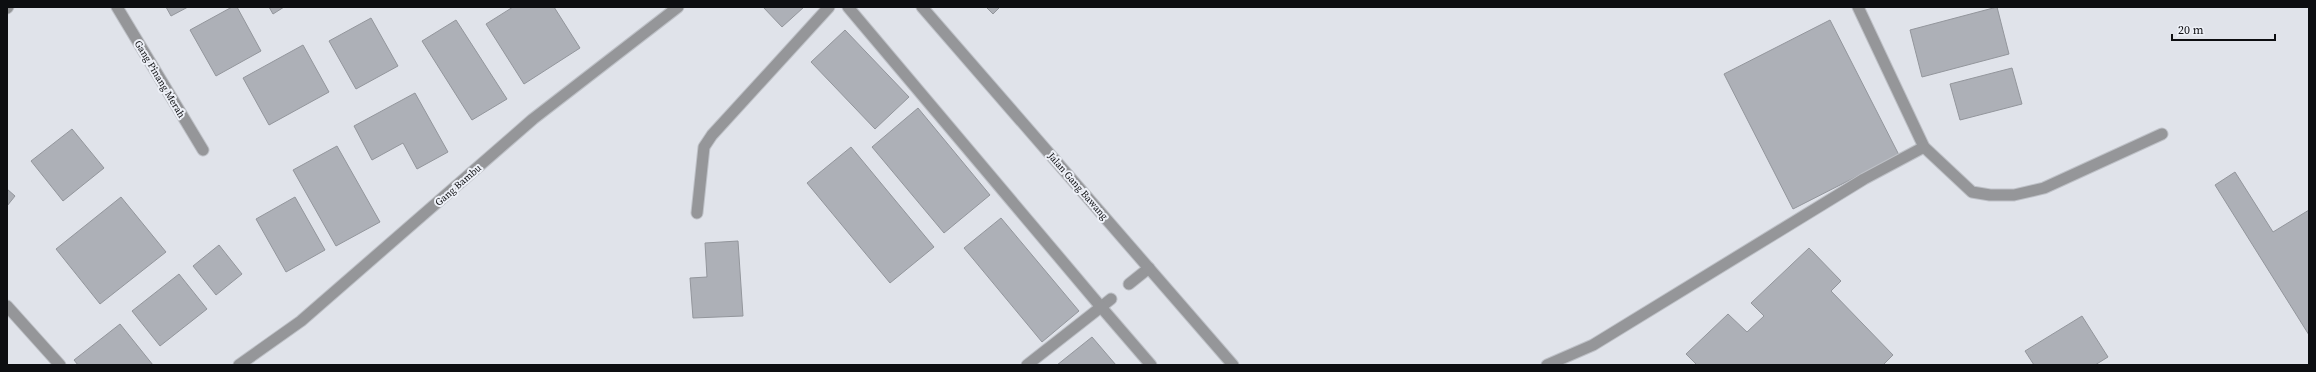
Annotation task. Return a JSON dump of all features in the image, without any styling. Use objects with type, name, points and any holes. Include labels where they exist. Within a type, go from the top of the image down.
[{"type":"street","name":"Gang Pinang Merah","points":[[117,7],[203,150]]},
{"type":"street","name":"Gang Bambu","points":[[239,365],[301,321],[533,119],[678,7]]},
{"type":"street","points":[[696,213],[704,147],[712,135],[829,7]]},
{"type":"street","points":[[848,7],[1151,365]]},
{"type":"street","name":"Jalan Gang Bawang","points":[[922,7],[1233,365]]},
{"type":"street","points":[[1858,7],[1924,147],[1972,192],[1990,195],[2014,195],[2044,188],[2162,134]]},
{"type":"street","points":[[1547,365],[1593,345],[1851,186],[1924,147]]},
{"type":"street","points":[[1129,284],[1148,268]]},
{"type":"street","points":[[1027,365],[1111,299]]},
{"type":"street","points":[[7,306],[60,365]]},
{"type":"building","points":[[166,7],[188,7],[171,16]]},
{"type":"building","points":[[232,7],[237,7],[261,51],[216,76],[190,30]]},
{"type":"building","points":[[269,7],[284,7],[273,14]]},
{"type":"building","points":[[513,7],[554,7],[580,48],[524,84],[486,24]]},
{"type":"building","points":[[763,7],[804,7],[782,27]]},
{"type":"building","points":[[986,7],[1000,7],[993,14]]},
{"type":"building","points":[[1997,7],[2009,54],[1922,77],[1910,30]]},
{"type":"building","points":[[371,18],[398,66],[356,89],[329,41]]},
{"type":"building","points":[[456,20],[507,99],[472,120],[422,41]]},
{"type":"building","points":[[1830,20],[1899,155],[1793,209],[1724,74]]},
{"type":"building","points":[[845,30],[909,97],[875,129],[811,62]]},
{"type":"building","points":[[303,45],[329,92],[269,125],[243,78]]},
{"type":"building","points":[[2012,68],[2022,104],[1960,120],[1950,84]]},
{"type":"building","points":[[415,93],[448,152],[417,169],[403,143],[372,160],[354,126]]},
{"type":"building","points":[[918,108],[990,195],[944,233],[872,147]]},
{"type":"building","points":[[72,129],[104,168],[63,201],[31,161]]},
{"type":"building","points":[[337,146],[380,222],[336,246],[293,170]]},
{"type":"building","points":[[851,147],[934,247],[890,283],[807,183]]},
{"type":"building","points":[[2235,172],[2273,232],[2309,210],[2309,335],[2215,185]]},
{"type":"building","points":[[7,189],[15,196],[7,206]]},
{"type":"building","points":[[121,197],[166,252],[100,304],[56,249]]},
{"type":"building","points":[[295,197],[325,250],[286,272],[256,219]]},
{"type":"building","points":[[1001,218],[1079,311],[1042,342],[964,248]]},
{"type":"building","points":[[738,241],[743,316],[693,318],[690,278],[707,277],[705,243]]},
{"type":"building","points":[[219,245],[242,274],[216,295],[193,266]]},
{"type":"building","points":[[1809,248],[1841,281],[1831,291],[1893,355],[1883,365],[1697,365],[1686,354],[1728,314],[1747,332],[1764,316],[1751,303]]},
{"type":"building","points":[[179,274],[207,309],[160,346],[132,311]]},
{"type":"building","points":[[2082,316],[2108,357],[2095,365],[2034,365],[2025,351]]},
{"type":"building","points":[[120,324],[153,365],[78,365],[74,360]]},
{"type":"building","points":[[1092,337],[1116,365],[1057,365]]}]
